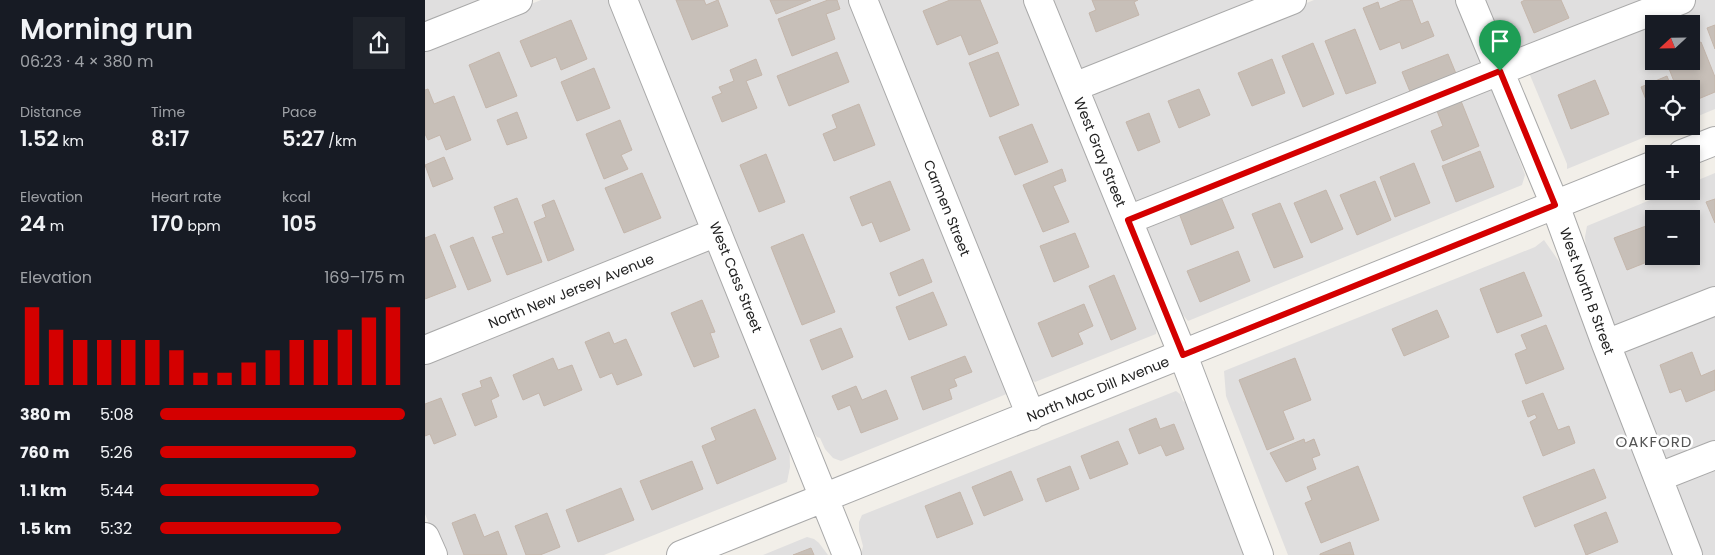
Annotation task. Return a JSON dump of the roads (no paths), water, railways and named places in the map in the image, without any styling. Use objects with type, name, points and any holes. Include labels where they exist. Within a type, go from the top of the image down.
[{"type":"street","points":[[425,37],[519,0]]},
{"type":"street","name":"West Cass Street","points":[[623,0],[847,555]]},
{"type":"street","name":"Carmen Street","points":[[863,0],[1031,416]]},
{"type":"street","name":"West Gray Street","points":[[1038,0],[1183,355],[1259,555]]},
{"type":"street","points":[[1074,88],[1292,0]]},
{"type":"street","name":"West North B Street","points":[[1470,0],[1555,205],[1606,344],[1688,555]]},
{"type":"street","points":[[1128,220],[1532,57],[1681,0]]},
{"type":"street","points":[[1700,146],[1715,140]]},
{"type":"street","name":"North Mac Dill Avenue","points":[[681,555],[1645,169]]},
{"type":"street","name":"North New Jersey Avenue","points":[[425,350],[717,232]]},
{"type":"street","points":[[1606,344],[1715,301]]},
{"type":"street","points":[[1659,477],[1715,455]]},
{"type":"street","points":[[425,537],[433,555]]},
{"type":"district","name":"OAKFORD","points":[[1654,442]]}]
